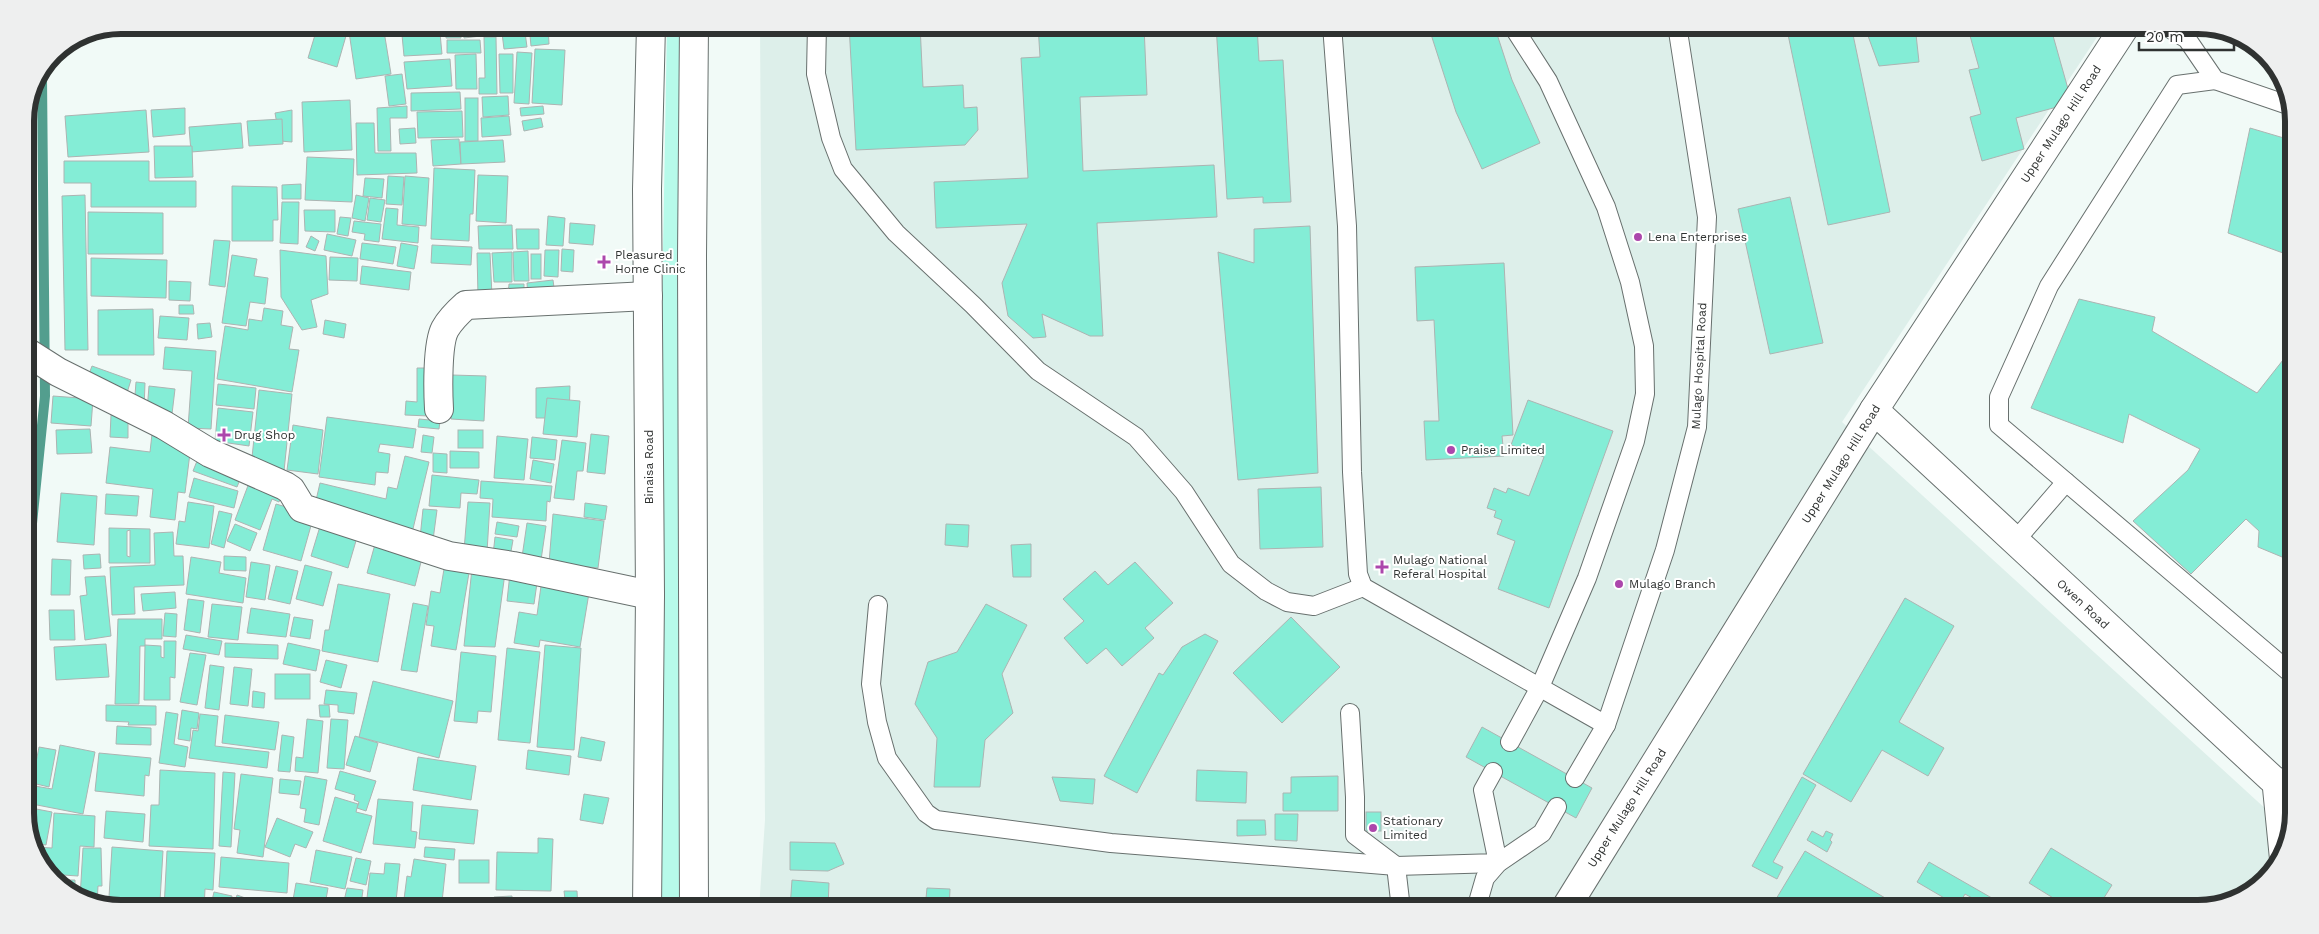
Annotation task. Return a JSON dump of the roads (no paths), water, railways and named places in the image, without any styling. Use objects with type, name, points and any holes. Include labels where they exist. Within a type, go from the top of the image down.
[{"type":"street","name":"Binaisa Road","points":[[647,900],[650,595],[647,189],[651,34]]},
{"type":"street","points":[[694,34],[692,256],[694,900]]},
{"type":"street","name":"Upper Mulago Hill Road","points":[[1571,900],[1874,410],[2120,34]]},
{"type":"street","points":[[439,409],[438,384],[444,331],[454,316],[466,305],[648,296]]},
{"type":"street","points":[[34,357],[58,372],[164,425],[210,454],[285,486],[291,490],[302,508],[449,556],[513,566],[650,595]]},
{"type":"street","name":"Owen Road","points":[[1874,410],[2271,778],[2285,788]]},
{"type":"lane","points":[[817,34],[816,74],[832,138],[843,169],[896,234],[974,305],[1038,371],[1136,436],[1184,492],[1231,564],[1266,591],[1287,602],[1314,606],[1364,587]]},
{"type":"lane","points":[[1333,34],[1347,226],[1354,500],[1358,574],[1364,587],[1606,725]]},
{"type":"lane","points":[[1510,742],[1540,687],[1587,578],[1635,441],[1645,394],[1644,346],[1630,282],[1606,207],[1548,81],[1518,34]]},
{"type":"lane","name":"Mulago Hospital Road","points":[[1574,778],[1606,725],[1665,550],[1697,427],[1707,217],[1678,34]]},
{"type":"lane","points":[[2179,34],[2187,39],[2215,80]]},
{"type":"lane","points":[[2284,104],[2215,80],[2176,85],[2049,286],[1999,397],[1999,424],[2285,668]]},
{"type":"lane","points":[[2015,541],[2066,482]]},
{"type":"lane","points":[[878,605],[871,684],[877,722],[887,758],[926,813],[936,820],[1110,843],[1396,866],[1498,863]]},
{"type":"lane","points":[[1350,713],[1355,797],[1354,835],[1396,866],[1400,900]]},
{"type":"lane","points":[[1493,772],[1484,790],[1498,863]]},
{"type":"lane","points":[[2271,778],[2278,848]]},
{"type":"lane","points":[[1479,900],[1485,878],[1498,863],[1542,833],[1557,807]]},
{"type":"waterway","points":[[34,504],[45,396],[42,83]]},
{"type":"place","name":"Lena Enterprises","points":[[1638,237]]},
{"type":"place","name":"Pleasured Home Clinic","points":[[604,262]]},
{"type":"place","name":"Drug Shop","points":[[224,435]]},
{"type":"place","name":"Praise Limited","points":[[1451,450]]},
{"type":"place","name":"Mulago National Referal Hospital","points":[[1382,567]]},
{"type":"place","name":"Mulago Branch","points":[[1619,584]]},
{"type":"place","name":"Stationary Limited","points":[[1373,828]]}]
